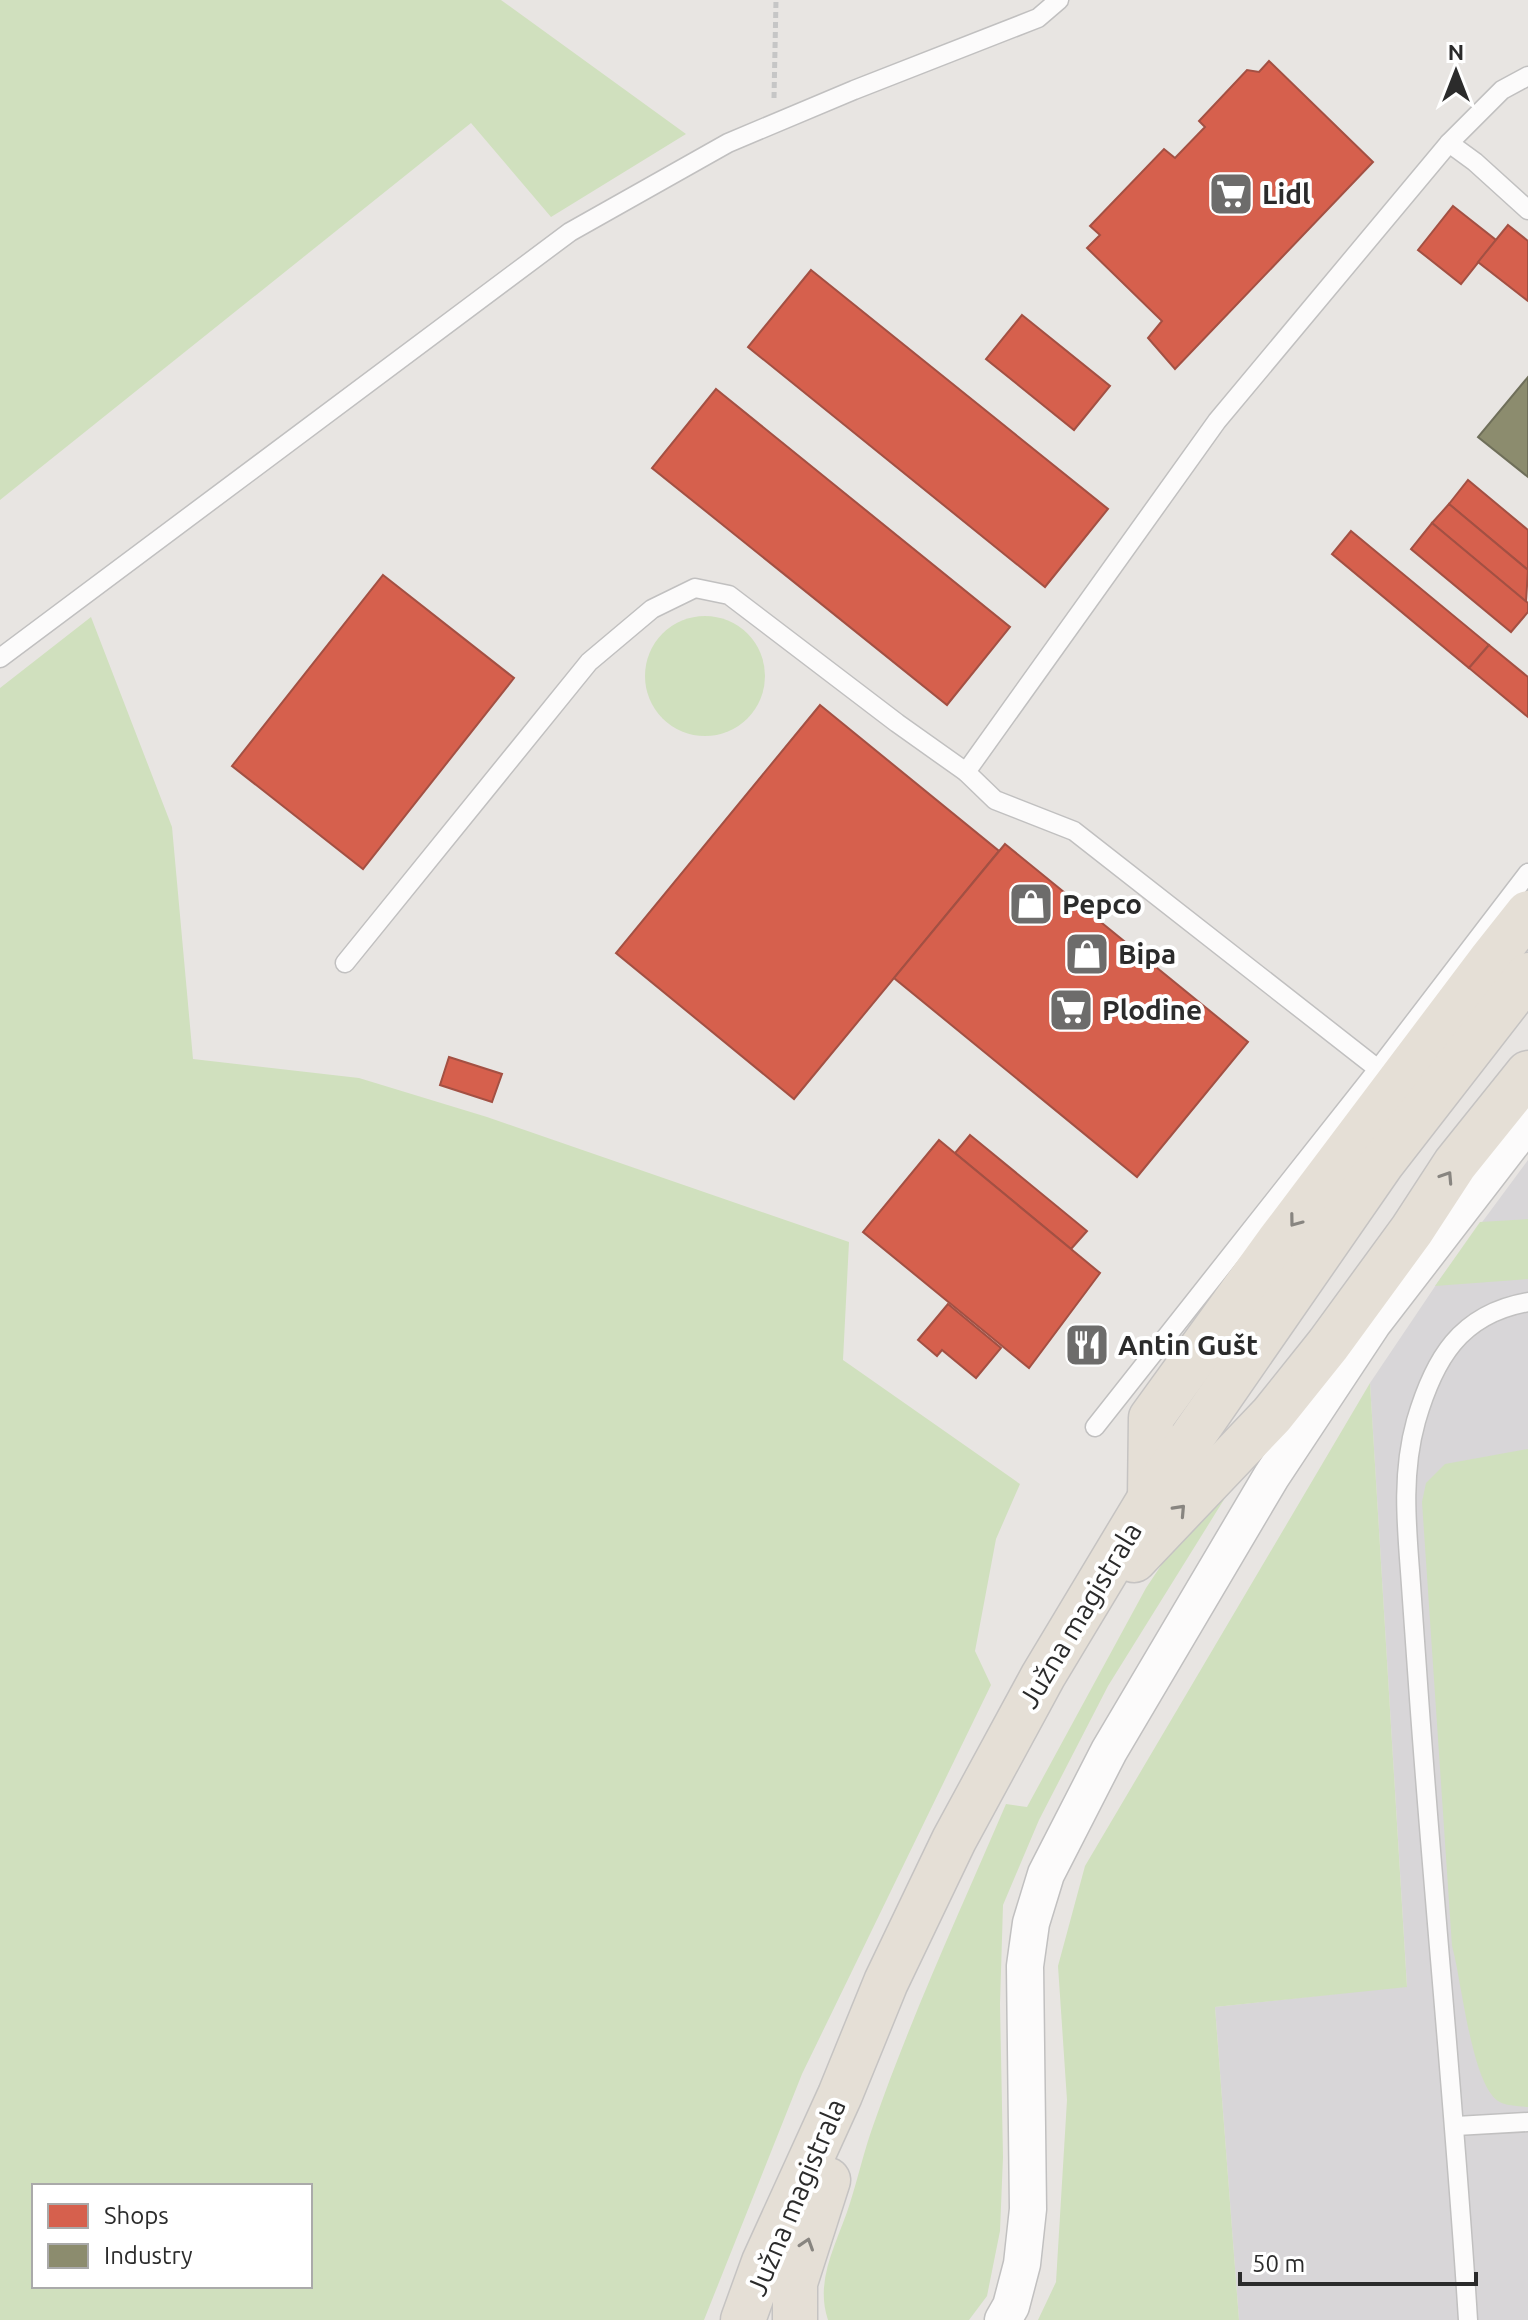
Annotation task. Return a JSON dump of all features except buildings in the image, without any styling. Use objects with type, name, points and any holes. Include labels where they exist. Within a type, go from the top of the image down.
[{"type":"main road","points":[[1150,1498],[1151,1418],[1279,1241],[1528,913]]},
{"type":"main road","name":"Južna magistrala","points":[[743,2320],[764,2262],[840,2095],[886,1982],[954,1840],[1056,1654],[1150,1498],[1382,1163],[1528,975]]},
{"type":"main road","points":[[1056,1654],[1101,1595],[1272,1415],[1328,1345],[1412,1230],[1455,1164],[1528,1073]]},
{"type":"main road","points":[[795,2320],[795,2283],[832,2167],[840,2095]]},
{"type":"street","points":[[1003,2320],[1011,2306],[1022,2264],[1028,2209],[1025,1966],[1031,1923],[1046,1874],[1109,1751],[1271,1477],[1373,1323],[1528,1122]]},
{"type":"lane","points":[[0,658],[570,232],[728,143],[1038,18],[1059,0]]},
{"type":"lane","points":[[966,772],[1217,421],[1449,143],[1502,90],[1528,76]]},
{"type":"lane","points":[[1449,143],[1528,210]]},
{"type":"lane","points":[[345,963],[589,662],[652,609],[695,588],[729,595],[966,772],[995,800],[1074,831],[1378,1069]]},
{"type":"lane","points":[[1095,1427],[1378,1069],[1528,873]]},
{"type":"lane","points":[[1468,2320],[1456,2126],[1432,1878],[1405,1495],[1416,1422],[1441,1355],[1470,1323],[1507,1305],[1528,1302]]},
{"type":"lane","points":[[1456,2126],[1528,2122]]},
{"type":"path","points":[[773,123],[776,0]]},
{"type":"shaded area","points":[[1528,1160],[1528,2320],[1239,2320],[1215,2007],[1407,1986],[1370,1383],[1440,1279]]},
{"type":"green space","points":[[0,0],[501,0],[686,134],[551,217],[471,123],[0,500]]},
{"type":"green space","points":[[705,616],[728,621],[747,634],[760,653],[765,676],[760,699],[747,718],[728,731],[705,736],[682,731],[663,718],[650,699],[645,676],[650,653],[663,634],[682,621]]},
{"type":"green space","points":[[91,617],[172,827],[193,1059],[359,1078],[487,1117],[849,1242],[843,1360],[1020,1484],[996,1539],[975,1651],[991,1685],[802,2074],[704,2320],[0,2320],[0,688]]},
{"type":"green space","points":[[1528,1219],[1528,1279],[1435,1286],[1480,1222]]},
{"type":"green space","points":[[1370,1383],[1407,1987],[1215,2007],[1239,2320],[1038,2320],[1056,2282],[1067,2100],[1058,1966],[1085,1866]]},
{"type":"green space","points":[[1271,1424],[1108,1686],[1039,1820],[1003,1905],[1000,2231],[987,2296],[969,2320],[828,2320],[824,2305],[826,2275],[873,2126],[920,2004],[1006,1804],[1027,1807],[1146,1588],[1224,1471]]},
{"type":"green space","points":[[1528,1449],[1528,2107],[1498,2101],[1481,2074],[1452,1946],[1422,1502],[1426,1483],[1445,1464]]},
{"type":"place","name":"Lidl","points":[[1231,194]]},
{"type":"place","name":"Pepco","points":[[1031,904]]},
{"type":"place","name":"Bipa","points":[[1087,954]]},
{"type":"place","name":"Plodine","points":[[1071,1010]]},
{"type":"place","name":"Antin Gušt","points":[[1087,1345]]}]
